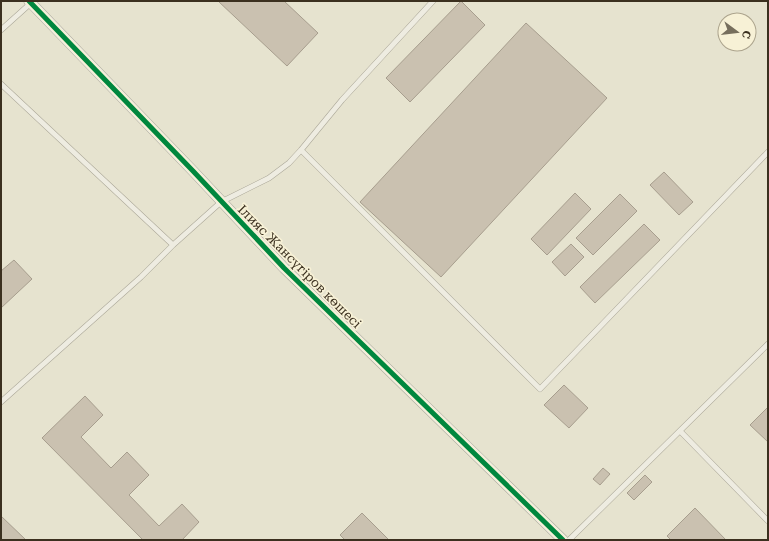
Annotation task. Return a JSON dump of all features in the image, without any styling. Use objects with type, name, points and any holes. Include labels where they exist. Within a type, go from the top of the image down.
[{"type":"street","name":"Ілияс Жансүгіров көшесі","points":[[30,2],[284,268],[563,540]]},
{"type":"lane","points":[[1,402],[141,277],[221,202],[269,178],[289,163],[342,100],[433,1]]},
{"type":"lane","points":[[1,30],[30,2]]},
{"type":"lane","points":[[1,84],[173,246]]},
{"type":"lane","points":[[301,150],[540,389],[768,152]]},
{"type":"lane","points":[[569,540],[768,344]]},
{"type":"lane","points":[[680,431],[768,521]]},
{"type":"building","points":[[218,1],[284,1],[318,33],[287,66]]},
{"type":"building","points":[[461,1],[485,25],[410,102],[386,78]]},
{"type":"building","points":[[526,23],[607,98],[441,277],[360,202]]},
{"type":"building","points":[[664,172],[693,202],[679,215],[650,185]]},
{"type":"building","points":[[575,193],[591,209],[547,255],[531,239]]},
{"type":"building","points":[[620,194],[637,211],[593,255],[576,238]]},
{"type":"building","points":[[644,224],[660,240],[595,303],[580,287]]},
{"type":"building","points":[[571,244],[584,257],[565,276],[552,262]]},
{"type":"building","points":[[14,260],[32,279],[1,308],[1,271]]},
{"type":"building","points":[[564,385],[588,408],[569,428],[544,405]]},
{"type":"building","points":[[85,396],[103,415],[81,437],[111,468],[127,452],[149,475],[129,495],[159,526],[182,504],[199,522],[182,540],[143,540],[42,438]]},
{"type":"building","points":[[768,407],[768,442],[750,425]]},
{"type":"building","points":[[603,468],[610,474],[600,485],[593,479]]},
{"type":"building","points":[[645,475],[652,482],[634,500],[627,493]]},
{"type":"building","points":[[695,508],[726,540],[671,540],[667,536]]},
{"type":"building","points":[[362,513],[389,540],[345,540],[340,535]]},
{"type":"building","points":[[1,516],[26,540],[1,540]]},
{"type":"cycle path","points":[[29,1],[284,268],[563,540]]}]
